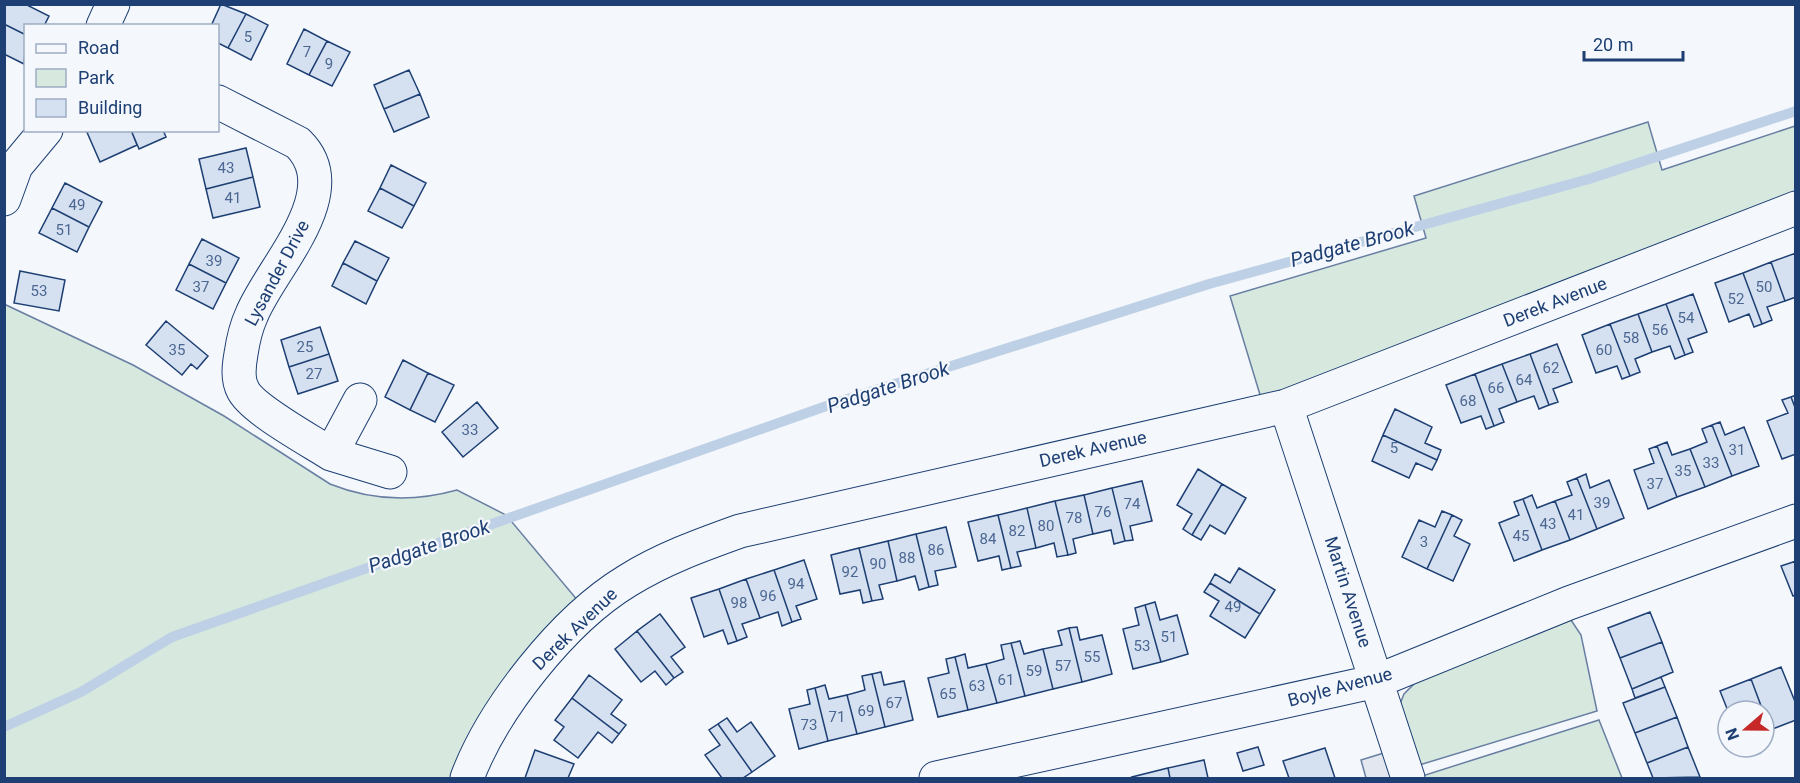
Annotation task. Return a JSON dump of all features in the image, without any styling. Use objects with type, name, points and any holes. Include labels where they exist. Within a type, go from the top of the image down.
[{"type":"street","points":[[104,24],[113,4]]},
{"type":"street","name":"Lysander Drive","points":[[219,103],[298,143],[307,152],[316,177],[315,196],[308,214],[252,313],[243,338],[239,375],[243,390],[254,403],[331,454],[390,472]]},
{"type":"street","points":[[4,199],[16,166],[44,132]]},
{"type":"street","name":"Derek Avenue","points":[[467,778],[494,722],[520,683],[550,648],[608,595],[656,564],[740,531],[1286,406],[1796,207]]},
{"type":"street","points":[[331,454],[360,399]]},
{"type":"street","name":"Martin Avenue","points":[[1286,406],[1408,778]]},
{"type":"street","name":"Boyle Avenue","points":[[936,778],[1377,681],[1569,603],[1796,521]]},
{"type":"green space","points":[[1648,122],[1662,170],[1795,126],[1795,194],[1261,398],[1230,296],[1426,238],[1414,196]]},
{"type":"green space","points":[[4,304],[133,365],[224,416],[330,484],[362,494],[393,498],[425,497],[457,490],[506,515],[579,602],[450,778],[5,778]]},
{"type":"green space","points":[[1571,620],[1581,635],[1597,711],[1416,766],[1400,704],[1404,694],[1419,679]]},
{"type":"green space","points":[[1599,720],[1622,778],[1419,777]]},
{"type":"shaded area","points":[[1387,752],[1395,778],[1366,778],[1361,760]]},
{"type":"building","points":[[4,4],[25,4],[49,16],[45,24],[24,24],[24,34],[4,24]]},
{"type":"building","points":[[221,4],[246,14],[228,48],[219,44],[219,24],[212,24]]},
{"type":"building","points":[[246,14],[268,25],[251,60],[228,48]]},
{"type":"building","points":[[4,24],[24,34],[24,64],[4,54]]},
{"type":"building","points":[[304,29],[327,41],[309,75],[287,64]]},
{"type":"building","points":[[327,41],[350,52],[332,86],[309,75]]},
{"type":"building","points":[[409,70],[420,94],[384,109],[374,85]]},
{"type":"building","points":[[420,94],[429,117],[394,132],[384,109]]},
{"type":"building","points":[[87,132],[132,132],[137,145],[100,162]]},
{"type":"building","points":[[132,132],[164,132],[166,137],[139,149]]},
{"type":"building","points":[[246,148],[253,177],[206,189],[199,159]]},
{"type":"building","points":[[391,165],[426,183],[414,206],[380,188]]},
{"type":"building","points":[[253,177],[260,207],[213,218],[206,189]]},
{"type":"building","points":[[65,183],[102,202],[89,227],[52,208]]},
{"type":"building","points":[[380,188],[414,206],[402,228],[368,211]]},
{"type":"building","points":[[52,208],[89,227],[77,252],[39,233]]},
{"type":"building","points":[[202,239],[239,258],[226,283],[189,264]]},
{"type":"building","points":[[355,241],[389,258],[377,281],[343,263]]},
{"type":"building","points":[[1796,253],[1796,297],[1785,301],[1771,262]]},
{"type":"building","points":[[1771,262],[1785,301],[1767,307],[1772,320],[1762,324],[1743,273]]},
{"type":"building","points":[[343,263],[377,281],[366,304],[332,286]]},
{"type":"building","points":[[189,264],[226,283],[213,309],[176,290]]},
{"type":"building","points":[[20,271],[65,280],[59,311],[14,303]]},
{"type":"building","points":[[1743,273],[1762,324],[1754,327],[1749,314],[1729,322],[1715,283]]},
{"type":"building","points":[[1693,294],[1707,332],[1688,339],[1693,352],[1685,355],[1666,304]]},
{"type":"building","points":[[1666,304],[1685,355],[1675,359],[1670,346],[1652,352],[1638,314]]},
{"type":"building","points":[[1638,314],[1652,352],[1635,359],[1640,372],[1630,376],[1610,324]]},
{"type":"building","points":[[166,321],[208,356],[197,369],[191,364],[182,375],[146,345]]},
{"type":"building","points":[[1610,324],[1630,376],[1622,379],[1617,366],[1596,373],[1582,335]]},
{"type":"building","points":[[320,327],[329,354],[289,367],[281,340]]},
{"type":"building","points":[[1557,344],[1572,382],[1553,389],[1558,402],[1549,405],[1530,354]]},
{"type":"building","points":[[329,354],[338,381],[298,394],[289,367]]},
{"type":"building","points":[[1530,354],[1549,405],[1539,409],[1534,396],[1517,402],[1502,364]]},
{"type":"building","points":[[403,360],[428,373],[410,410],[385,397]]},
{"type":"building","points":[[1502,364],[1517,402],[1499,409],[1504,422],[1494,426],[1475,374]]},
{"type":"building","points":[[428,373],[454,385],[435,422],[410,410]]},
{"type":"building","points":[[1475,374],[1494,426],[1486,429],[1481,416],[1461,423],[1446,385]]},
{"type":"building","points":[[1796,395],[1796,410],[1791,397]]},
{"type":"building","points":[[1791,397],[1796,410],[1796,454],[1782,459],[1767,421],[1788,413],[1782,400]]},
{"type":"building","points":[[477,402],[498,428],[463,457],[442,432]]},
{"type":"building","points":[[1395,409],[1432,427],[1425,443],[1441,450],[1437,460],[1383,435]]},
{"type":"building","points":[[1720,422],[1725,435],[1744,427],[1759,466],[1732,476],[1712,425]]},
{"type":"building","points":[[1712,425],[1732,476],[1705,487],[1690,449],[1707,442],[1702,429]]},
{"type":"building","points":[[1383,435],[1437,460],[1432,470],[1416,463],[1409,478],[1372,461]]},
{"type":"building","points":[[1667,442],[1672,455],[1690,449],[1705,487],[1677,497],[1657,446]]},
{"type":"building","points":[[1657,446],[1677,497],[1648,509],[1634,470],[1654,463],[1649,449]]},
{"type":"building","points":[[1198,469],[1222,484],[1192,535],[1183,529],[1192,514],[1177,505]]},
{"type":"building","points":[[1586,474],[1590,488],[1609,480],[1624,518],[1597,529],[1577,478]]},
{"type":"building","points":[[1577,478],[1597,529],[1570,540],[1555,501],[1572,495],[1567,482]]},
{"type":"building","points":[[1142,481],[1152,521],[1130,526],[1133,540],[1125,541],[1112,488]]},
{"type":"building","points":[[1222,484],[1246,498],[1225,534],[1210,525],[1201,540],[1192,535]]},
{"type":"building","points":[[1112,488],[1125,541],[1114,544],[1111,530],[1093,534],[1084,495]]},
{"type":"building","points":[[1084,495],[1093,534],[1073,539],[1076,553],[1068,555],[1055,501]]},
{"type":"building","points":[[1532,495],[1537,508],[1555,501],[1570,540],[1542,550],[1523,499]]},
{"type":"building","points":[[1523,499],[1542,550],[1514,561],[1499,523],[1519,515],[1514,502]]},
{"type":"building","points":[[1055,501],[1068,555],[1057,557],[1054,543],[1036,548],[1027,508]]},
{"type":"building","points":[[1027,508],[1036,548],[1017,552],[1021,566],[1011,568],[998,515]]},
{"type":"building","points":[[1442,511],[1452,515],[1427,569],[1402,557],[1419,520],[1435,527]]},
{"type":"building","points":[[998,515],[1011,568],[1002,570],[999,556],[978,561],[968,522]]},
{"type":"building","points":[[1452,515],[1462,520],[1454,536],[1470,544],[1453,581],[1427,569]]},
{"type":"building","points":[[946,527],[956,567],[935,571],[938,585],[929,587],[916,534]]},
{"type":"building","points":[[916,534],[929,587],[919,590],[915,576],[897,581],[888,541]]},
{"type":"building","points":[[888,541],[897,581],[879,585],[883,599],[872,601],[859,548]]},
{"type":"building","points":[[859,548],[872,601],[863,603],[860,590],[840,594],[831,555]]},
{"type":"building","points":[[804,560],[817,599],[796,606],[801,619],[792,622],[774,570]]},
{"type":"building","points":[[1796,561],[1796,595],[1793,596],[1781,566]]},
{"type":"building","points":[[1239,568],[1275,590],[1260,614],[1210,583],[1215,574],[1230,583]]},
{"type":"building","points":[[774,570],[792,622],[782,626],[778,612],[760,618],[746,579]]},
{"type":"building","points":[[746,579],[760,618],[742,624],[747,637],[737,641],[719,589]]},
{"type":"building","points":[[1210,583],[1260,614],[1245,638],[1210,616],[1219,601],[1204,592]]},
{"type":"building","points":[[719,589],[737,641],[728,644],[723,630],[704,637],[691,598]]},
{"type":"building","points":[[1155,602],[1160,620],[1177,615],[1188,654],[1161,662],[1145,605]]},
{"type":"building","points":[[1145,605],[1161,662],[1133,669],[1123,629],[1139,625],[1135,608]]},
{"type":"building","points":[[1650,612],[1662,642],[1620,658],[1608,628]]},
{"type":"building","points":[[660,614],[685,647],[671,657],[683,672],[674,678],[637,631]]},
{"type":"building","points":[[1077,627],[1080,640],[1102,635],[1112,674],[1082,682],[1069,628]]},
{"type":"building","points":[[1069,628],[1082,682],[1053,689],[1043,649],[1062,645],[1058,631]]},
{"type":"building","points":[[637,631],[674,678],[666,685],[655,671],[641,682],[615,649]]},
{"type":"building","points":[[1020,641],[1024,654],[1043,649],[1053,689],[1025,696],[1011,643]]},
{"type":"building","points":[[1662,642],[1673,672],[1632,689],[1620,658]]},
{"type":"building","points":[[1011,643],[1025,696],[997,703],[986,664],[1004,659],[1001,645]]},
{"type":"building","points":[[965,654],[968,668],[986,664],[997,703],[968,710],[955,657]]},
{"type":"building","points":[[955,657],[968,710],[938,717],[928,678],[949,673],[946,659]]},
{"type":"building","points":[[1781,667],[1796,704],[1796,720],[1776,728],[1776,699],[1758,699],[1751,679]]},
{"type":"building","points":[[881,672],[884,685],[904,681],[913,720],[885,727],[872,674]]},
{"type":"building","points":[[872,674],[885,727],[857,734],[847,695],[865,690],[862,676]]},
{"type":"building","points":[[589,675],[622,700],[611,714],[626,725],[619,734],[572,698]]},
{"type":"building","points":[[1661,677],[1665,687],[1635,698],[1632,689]]},
{"type":"building","points":[[1751,679],[1758,699],[1723,699],[1720,691]]},
{"type":"building","points":[[825,685],[829,699],[847,695],[857,734],[828,741],[815,688]]},
{"type":"building","points":[[1665,687],[1677,717],[1635,733],[1623,703]]},
{"type":"building","points":[[815,688],[828,741],[799,749],[789,709],[810,704],[807,690]]},
{"type":"building","points":[[572,698],[619,734],[612,743],[598,732],[578,758],[554,740],[564,727],[555,720]]},
{"type":"building","points":[[1677,717],[1688,747],[1647,763],[1635,733]]},
{"type":"building","points":[[727,718],[737,732],[751,722],[775,756],[752,772],[718,724]]},
{"type":"building","points":[[718,724],[752,772],[743,778],[722,778],[705,755],[720,745],[709,730]]},
{"type":"building","points":[[1258,747],[1264,765],[1243,771],[1237,753]]},
{"type":"building","points":[[1688,747],[1700,777],[1653,778],[1647,763]]},
{"type":"building","points":[[1325,748],[1335,778],[1289,778],[1283,761]]},
{"type":"building","points":[[535,750],[574,764],[568,778],[525,778]]},
{"type":"building","points":[[1204,760],[1208,778],[1170,778],[1168,768]]},
{"type":"building","points":[[1168,768],[1170,778],[1132,777]]},
{"type":"waterway","name":"Padgate Brook","points":[[4,727],[81,692],[172,637],[832,404],[1209,284],[1589,179],[1796,111]]}]
